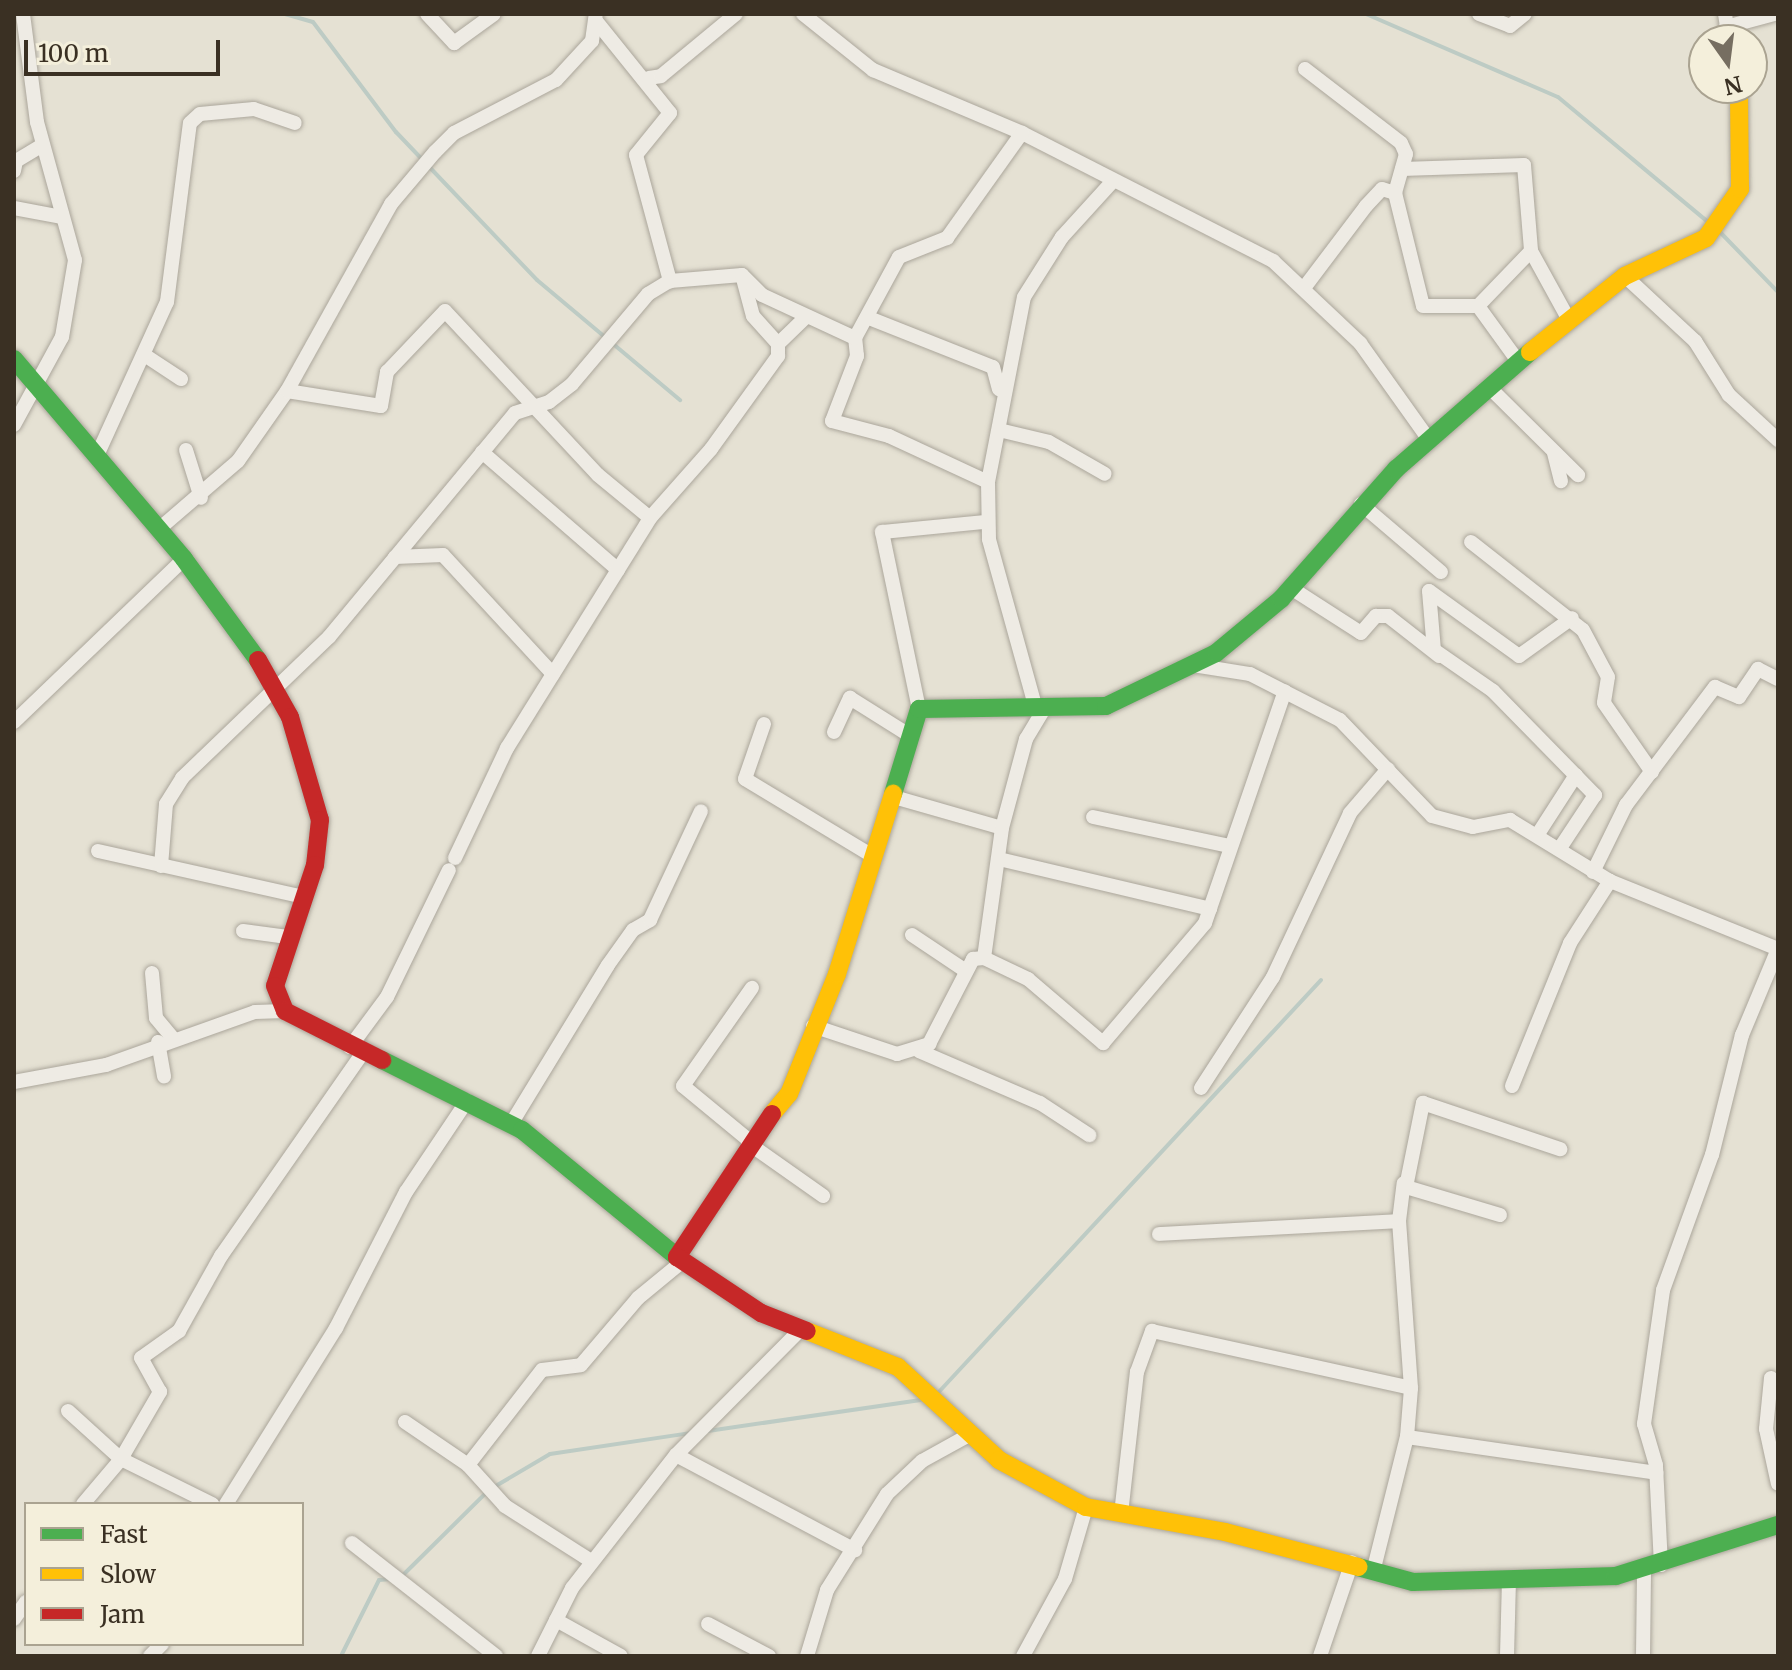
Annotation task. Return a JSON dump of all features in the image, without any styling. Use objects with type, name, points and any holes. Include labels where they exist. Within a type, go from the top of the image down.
[{"type":"street","points":[[14,425],[40,386],[62,337],[75,260],[43,145],[19,31],[23,14]]},
{"type":"street","points":[[427,14],[454,43],[494,14]]},
{"type":"street","points":[[649,78],[661,76],[736,14]]},
{"type":"street","points":[[803,14],[873,70],[1022,133],[1112,182],[1273,261],[1360,343],[1430,441]]},
{"type":"street","points":[[1479,14],[1510,26],[1525,14]]},
{"type":"street","points":[[1738,24],[1774,14]]},
{"type":"street","points":[[159,529],[201,498],[287,391],[391,204],[435,152],[454,133],[556,80],[595,18],[649,78],[670,113],[636,155],[670,281]]},
{"type":"street","points":[[1305,69],[1401,143],[1402,169],[1395,193],[1423,306],[1478,306],[1531,251]]},
{"type":"street","points":[[919,709],[1106,706],[1193,665],[1291,588],[1361,504],[1518,361],[1625,276],[1698,246],[1731,208],[1744,169],[1740,104]]},
{"type":"street","points":[[99,451],[146,356],[167,302],[190,123],[200,114],[254,109],[295,123]]},
{"type":"street","points":[[988,482],[889,436],[832,421],[857,356],[855,338],[869,318],[899,257],[947,238],[1022,133]]},
{"type":"street","points":[[14,171],[16,161],[43,145]]},
{"type":"street","points":[[1402,169],[1524,165],[1531,251],[1569,320]]},
{"type":"street","points":[[919,1051],[966,971],[984,958],[1002,828],[1026,739],[1040,709],[989,539],[988,482],[999,430],[1002,397],[1024,297],[1062,237],[1112,182]]},
{"type":"street","points":[[1304,288],[1382,189],[1395,193]]},
{"type":"street","points":[[14,208],[61,217]]},
{"type":"street","points":[[85,1502],[121,1459],[160,1392],[141,1358],[179,1331],[221,1256],[356,1050],[387,997],[452,864],[489,797],[495,769],[650,518],[711,449],[778,356],[778,344],[753,316],[742,275]]},
{"type":"street","points":[[161,866],[166,804],[182,778],[275,683],[329,637],[515,413],[536,402],[549,402],[572,384],[613,329],[670,281],[742,275],[805,318],[855,338]]},
{"type":"street","points":[[1625,276],[1695,341],[1729,395],[1778,440]]},
{"type":"street","points":[[1478,306],[1518,361]]},
{"type":"street","points":[[287,391],[381,406],[387,372],[445,311],[536,402],[598,475],[650,518]]},
{"type":"street","points":[[778,344],[805,318]]},
{"type":"street","points":[[869,318],[993,367],[1002,397]]},
{"type":"street","points":[[146,356],[181,379]]},
{"type":"street","points":[[14,359],[99,451],[184,559],[275,683],[320,820],[304,897],[288,937],[275,986],[255,1012]]},
{"type":"street","points":[[1490,388],[1578,475]]},
{"type":"street","points":[[999,430],[1049,442],[1105,474]]},
{"type":"street","points":[[186,450],[201,498]]},
{"type":"street","points":[[482,452],[618,570]]},
{"type":"street","points":[[1554,453],[1561,481]]},
{"type":"street","points":[[1361,504],[1441,572]]},
{"type":"street","points":[[468,1465],[542,1370],[581,1365],[638,1298],[680,1259],[750,1142],[789,1094],[813,1026],[837,974],[871,855],[894,797],[909,735],[919,709],[882,532],[984,522]]},
{"type":"street","points":[[1471,542],[1572,618],[1605,666],[1604,703],[1652,772]]},
{"type":"street","points":[[394,557],[443,555],[553,674]]},
{"type":"street","points":[[14,722],[184,559]]},
{"type":"street","points":[[1291,588],[1361,633],[1376,616],[1388,616],[1417,646],[1447,659]]},
{"type":"street","points":[[1560,848],[1594,799],[1576,775],[1493,691],[1434,650],[1429,591],[1519,656],[1572,618]]},
{"type":"street","points":[[1193,665],[1250,674],[1340,720],[1432,816],[1473,827],[1510,820],[1538,834],[1610,881],[1778,949],[1742,1035],[1712,1155],[1663,1290],[1644,1424],[1656,1473],[1652,1568],[1643,1656]]},
{"type":"street","points":[[1593,872],[1652,772],[1715,687],[1742,696],[1762,668],[1778,679]]},
{"type":"street","points":[[984,958],[1028,979],[1103,1043],[1190,944],[1210,909],[1285,691]]},
{"type":"street","points":[[834,732],[850,698],[909,735]]},
{"type":"street","points":[[764,724],[745,779],[871,855]]},
{"type":"street","points":[[1201,1088],[1273,977],[1350,813],[1388,769]]},
{"type":"street","points":[[1538,834],[1576,775]]},
{"type":"street","points":[[894,797],[1002,828]]},
{"type":"street","points":[[511,1124],[608,965],[650,920],[701,811]]},
{"type":"street","points":[[1093,817],[1230,846]]},
{"type":"street","points":[[98,851],[304,897]]},
{"type":"street","points":[[999,859],[1210,909]]},
{"type":"street","points":[[1512,1086],[1570,943],[1610,881]]},
{"type":"street","points":[[243,931],[288,937]]},
{"type":"street","points":[[912,935],[966,971]]},
{"type":"street","points":[[152,973],[156,1018],[165,1040],[164,1076]]},
{"type":"street","points":[[275,986],[285,1011]]},
{"type":"street","points":[[752,988],[683,1086],[750,1142],[823,1196]]},
{"type":"street","points":[[14,1082],[106,1065],[165,1040],[255,1012],[285,1011],[356,1050],[511,1124],[577,1169],[680,1259],[800,1330],[898,1367],[969,1435],[1086,1507],[1352,1562],[1413,1582],[1509,1581],[1652,1568],[1778,1525]]},
{"type":"street","points":[[813,1026],[897,1054],[919,1051],[1040,1103],[1089,1135]]},
{"type":"street","points":[[227,1502],[336,1328],[406,1192],[467,1101]]},
{"type":"street","points":[[1374,1568],[1407,1437],[1411,1388],[1399,1221],[1404,1183],[1423,1103],[1560,1149]]},
{"type":"street","points":[[1404,1183],[1500,1215]]},
{"type":"street","points":[[1159,1234],[1399,1221]]},
{"type":"street","points":[[538,1656],[591,1561],[676,1455],[800,1330]]},
{"type":"street","points":[[1121,1514],[1137,1372],[1152,1331],[1411,1388]]},
{"type":"street","points":[[1771,1378],[1766,1429],[1778,1484]]},
{"type":"street","points":[[68,1411],[121,1459],[208,1502]]},
{"type":"street","points":[[405,1422],[468,1465],[505,1506],[591,1561]]},
{"type":"street","points":[[807,1656],[827,1590],[855,1550],[887,1494],[922,1461],[969,1435]]},
{"type":"street","points":[[1407,1437],[1656,1473]]},
{"type":"street","points":[[676,1455],[855,1550]]},
{"type":"street","points":[[1023,1656],[1065,1579],[1086,1507]]},
{"type":"street","points":[[352,1543],[496,1656]]},
{"type":"street","points":[[1320,1656],[1352,1562]]},
{"type":"street","points":[[1507,1656],[1509,1581]]},
{"type":"street","points":[[556,1620],[621,1656]]},
{"type":"street","points":[[708,1624],[769,1656]]},
{"type":"waterway","points":[[285,14],[313,22],[396,132],[537,280],[680,400]]},
{"type":"waterway","points":[[1366,14],[1558,97],[1709,223]]},
{"type":"waterway","points":[[1719,231],[1778,292]]},
{"type":"waterway","points":[[936,1395],[1321,980]]},
{"type":"waterway","points":[[708,1431],[921,1400]]},
{"type":"waterway","points":[[494,1487],[550,1454],[691,1433]]},
{"type":"waterway","points":[[400,1578],[487,1492]]},
{"type":"waterway","points":[[341,1656],[379,1580],[391,1579]]},
{"type":"traffic: fast","points":[[893,794],[919,709],[1106,706],[1216,653],[1281,599],[1396,469],[1530,352]]},
{"type":"traffic: fast","points":[[14,359],[184,559],[258,660]]},
{"type":"traffic: fast","points":[[382,1060],[522,1130],[677,1257]]},
{"type":"traffic: fast","points":[[1358,1567],[1413,1582],[1616,1576],[1778,1525]]},
{"type":"traffic: slow","points":[[1530,352],[1625,276],[1706,238],[1740,189],[1739,104]]},
{"type":"traffic: slow","points":[[772,1114],[789,1094],[837,974],[893,794]]},
{"type":"traffic: slow","points":[[807,1331],[898,1367],[999,1460],[1086,1507],[1225,1532],[1358,1567]]},
{"type":"traffic: jam","points":[[258,660],[290,717],[320,820],[315,865],[275,986],[285,1011],[382,1060]]},
{"type":"traffic: jam","points":[[772,1114],[677,1257],[761,1313],[807,1331]]}]
